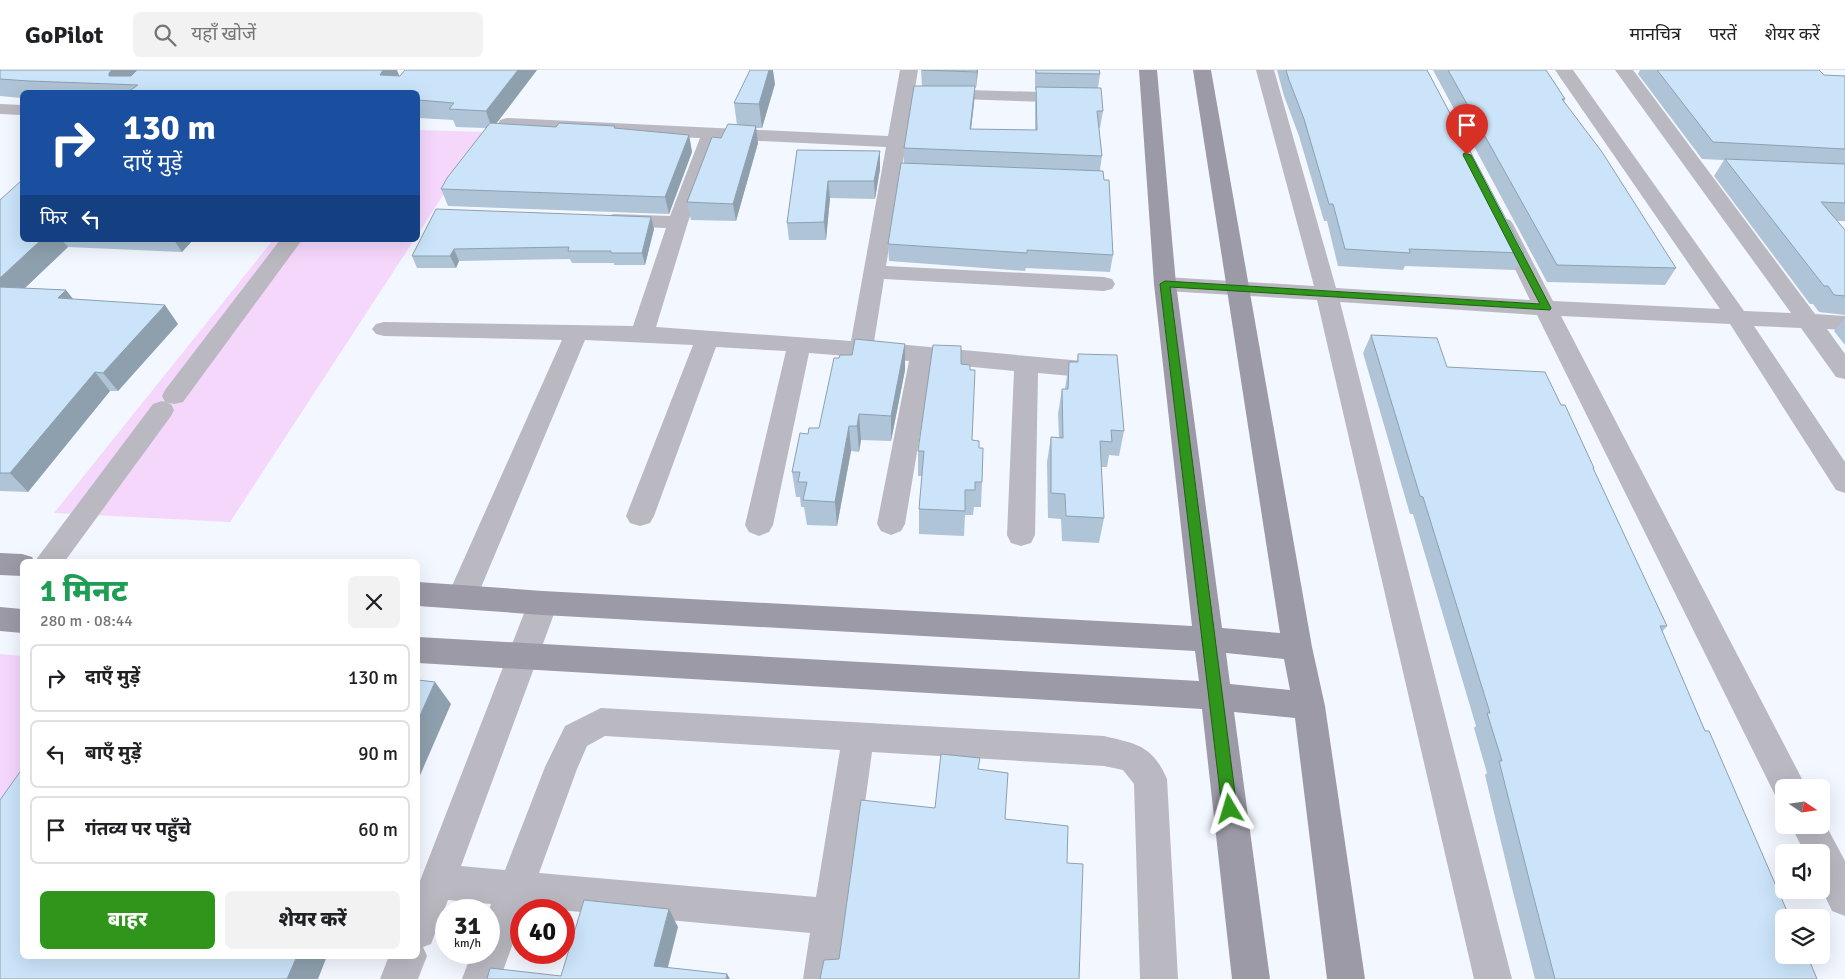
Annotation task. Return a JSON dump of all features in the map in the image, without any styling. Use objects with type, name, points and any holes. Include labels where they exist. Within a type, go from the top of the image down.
[{"type":"street","points":[[861,349],[874,272],[901,172],[898,142],[909,70]]},
{"type":"street","points":[[1148,70],[1165,284],[1251,979]]},
{"type":"street","points":[[1202,70],[1297,647],[1309,706],[1346,979]]},
{"type":"street","points":[[1265,70],[1327,295],[1493,979]]},
{"type":"street","points":[[1564,70],[1738,317],[1845,483]]},
{"type":"street","points":[[1624,70],[1705,168],[1808,321],[1845,371]]},
{"type":"street","points":[[904,94],[1088,98]]},
{"type":"street","points":[[0,109],[20,110]]},
{"type":"street","points":[[507,124],[898,142]]},
{"type":"street","points":[[642,334],[678,222],[711,133]]},
{"type":"street","points":[[1492,202],[1784,779]]},
{"type":"street","points":[[590,219],[678,222]]},
{"type":"street","points":[[51,559],[289,242]]},
{"type":"street","points":[[874,272],[1104,284]]},
{"type":"street","points":[[1165,284],[1237,286],[1327,295],[1845,323]]},
{"type":"street","points":[[384,329],[642,334],[861,349],[1107,372]]},
{"type":"street","points":[[462,597],[576,334]]},
{"type":"street","points":[[640,516],[707,338]]},
{"type":"street","points":[[759,525],[799,344]]},
{"type":"street","points":[[891,524],[922,354]]},
{"type":"street","points":[[1021,536],[1026,364]]},
{"type":"street","points":[[0,564],[20,565]]},
{"type":"street","points":[[420,594],[543,603],[1208,639],[1297,647]]},
{"type":"street","points":[[420,927],[543,603]]},
{"type":"street","points":[[0,619],[20,620]]},
{"type":"street","points":[[420,650],[522,658],[1215,696],[1309,706]]},
{"type":"street","points":[[481,979],[561,766],[576,736],[601,722],[1104,750],[1133,758],[1150,779],[1160,979]]},
{"type":"street","points":[[822,979],[858,737]]},
{"type":"street","points":[[1813,834],[1845,898]]},
{"type":"street","points":[[437,881],[832,917]]},
{"type":"street","points":[[399,979],[407,959]]},
{"type":"shaded area","points":[[420,130],[484,132],[420,231]]},
{"type":"shaded area","points":[[271,242],[413,242],[230,522],[54,513]]},
{"type":"shaded area","points":[[0,654],[20,656],[20,795],[0,825]]},
{"type":"building","points":[[0,70],[112,70],[109,76],[131,76],[137,70],[383,70],[380,75],[400,76],[405,70],[518,70],[486,111],[449,109],[454,103],[420,100],[420,90],[131,90],[138,85],[0,79]]},
{"type":"building","points":[[750,70],[769,70],[759,104],[734,103]]},
{"type":"building","points":[[922,70],[977,70],[977,72]]},
{"type":"building","points":[[1036,70],[1099,70],[1100,74],[1036,73]]},
{"type":"building","points":[[1286,70],[1427,70],[1524,253],[1409,249],[1410,253],[1345,249],[1333,204],[1329,204],[1304,119]]},
{"type":"building","points":[[1448,70],[1546,70],[1565,99],[1562,99],[1602,152],[1676,268],[1557,265]]},
{"type":"building","points":[[1657,70],[1819,70],[1824,75],[1845,76],[1845,149],[1713,142]]},
{"type":"building","points":[[914,86],[975,86],[970,129],[1037,130],[1036,87],[1101,88],[1103,111],[1097,111],[1102,156],[904,148]]},
{"type":"building","points":[[490,123],[556,127],[559,123],[615,126],[614,128],[689,135],[665,197],[441,189],[447,178]]},
{"type":"building","points":[[728,124],[756,126],[733,204],[687,202],[712,137],[721,138]]},
{"type":"building","points":[[797,150],[880,151],[874,181],[828,181],[824,222],[787,223]]},
{"type":"building","points":[[1725,159],[1845,164],[1845,203],[1821,202],[1845,230],[1845,296],[1834,295],[1828,286],[1824,286]]},
{"type":"building","points":[[901,163],[1103,171],[1104,180],[1109,180],[1113,255],[1027,250],[1027,253],[888,244]]},
{"type":"building","points":[[20,182],[20,242],[39,242],[0,278],[0,200]]},
{"type":"building","points":[[436,209],[651,217],[642,253],[568,251],[569,247],[454,249],[450,256],[412,256]]},
{"type":"building","points":[[0,287],[66,290],[58,298],[165,305],[103,373],[95,372],[10,473],[0,473]]},
{"type":"building","points":[[1371,335],[1437,338],[1447,367],[1545,372],[1561,405],[1565,405],[1667,626],[1660,626],[1705,731],[1709,731],[1775,883],[1775,899],[1782,899],[1786,909],[1775,909],[1775,964],[1811,964],[1817,979],[1555,979],[1499,761],[1502,761],[1487,713],[1490,713],[1423,497],[1420,496]]},
{"type":"building","points":[[855,339],[905,344],[891,416],[859,414],[857,426],[849,426],[835,502],[803,500],[807,482],[798,482],[800,472],[792,472],[800,433],[808,434],[809,428],[819,428],[834,358],[839,358],[840,355],[852,355]]},
{"type":"building","points":[[933,345],[961,346],[961,364],[970,365],[970,370],[975,370],[972,440],[979,441],[979,448],[983,448],[982,482],[975,482],[975,490],[965,490],[965,511],[919,509],[924,451],[918,451]]},
{"type":"building","points":[[1078,354],[1117,355],[1124,431],[1111,430],[1112,442],[1100,441],[1104,518],[1066,516],[1065,494],[1051,493],[1051,437],[1063,438],[1062,389],[1068,389],[1069,362],[1078,362]]},
{"type":"building","points":[[420,680],[435,682],[420,716]]},
{"type":"building","points":[[941,754],[980,758],[978,769],[1008,773],[1005,819],[1068,826],[1067,863],[1083,864],[1079,979],[820,979],[824,960],[839,959],[861,800],[935,808]]},
{"type":"building","points":[[20,772],[20,959],[296,959],[287,979],[0,979],[0,800]]},
{"type":"building","points":[[584,900],[669,909],[654,966],[727,974],[726,979],[487,979],[490,968],[561,976],[565,964],[575,964],[575,930]]},
{"type":"route","points":[[1230,809],[1165,284],[1237,286],[1327,295],[1547,308],[1467,155]]}]
